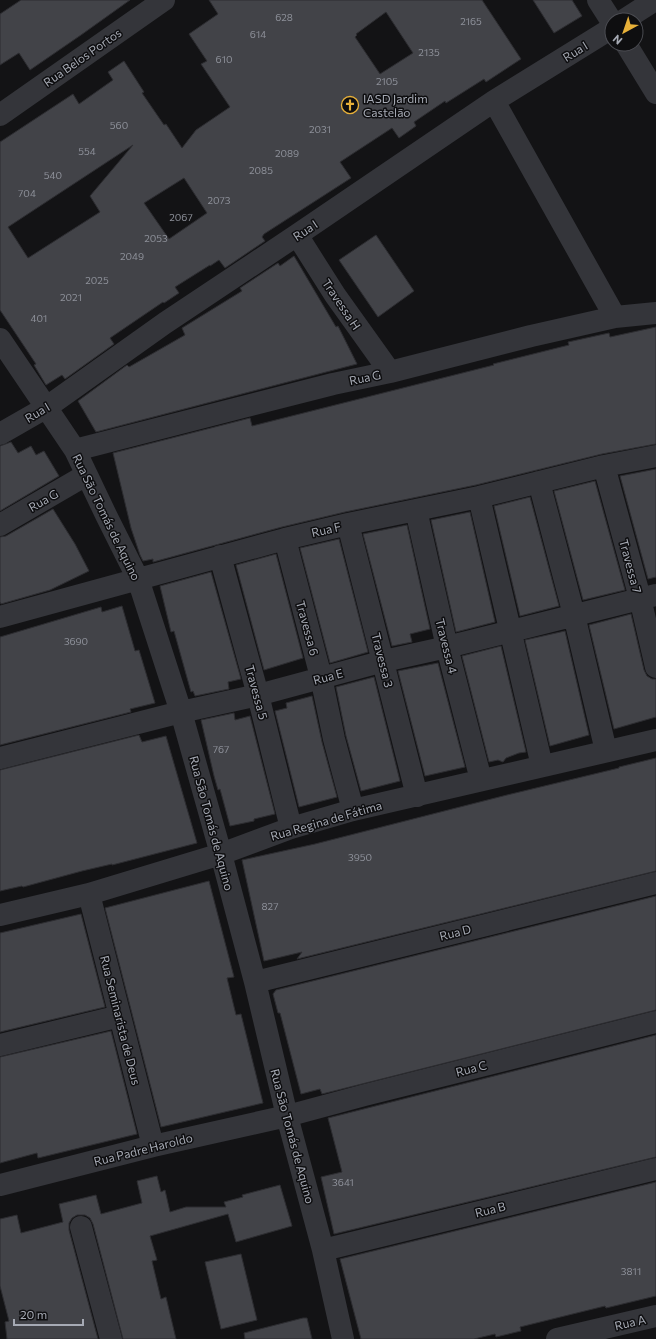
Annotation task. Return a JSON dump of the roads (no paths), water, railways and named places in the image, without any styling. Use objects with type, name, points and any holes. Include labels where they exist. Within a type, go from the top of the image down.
[{"type":"street","name":"Rua Belos Portos","points":[[0,115],[164,0]]},
{"type":"street","points":[[598,0],[606,12]]},
{"type":"street","points":[[636,12],[655,0]]},
{"type":"street","name":"Rua I","points":[[0,434],[47,407],[165,323],[494,101],[604,33]]},
{"type":"street","points":[[631,52],[656,93]]},
{"type":"street","points":[[494,101],[615,317]]},
{"type":"street","name":"Travessa H","points":[[297,235],[335,294],[390,372]]},
{"type":"street","name":"Rua G","points":[[75,450],[325,386],[390,372],[532,336],[615,317],[656,313]]},
{"type":"street","name":"Rua São Tomás de Aquino","points":[[0,339],[75,450],[138,579],[181,712],[221,854],[255,982],[287,1116],[323,1250],[343,1339]]},
{"type":"street","name":"Rua F","points":[[0,617],[285,539],[348,524],[479,497],[604,466],[656,456]]},
{"type":"street","name":"Travessa 7","points":[[604,466],[648,596],[656,667]]},
{"type":"street","name":"Rua G","points":[[0,525],[86,475]]},
{"type":"street","points":[[539,482],[574,614],[606,751]]},
{"type":"street","points":[[479,497],[542,766]]},
{"type":"street","name":"Travessa 4","points":[[416,510],[447,647],[481,780]]},
{"type":"street","name":"Travessa 3","points":[[348,524],[384,661],[417,796]]},
{"type":"street","name":"Travessa 6","points":[[285,539],[321,677],[334,739],[353,810]]},
{"type":"street","name":"Travessa 5","points":[[220,556],[258,695],[291,828]]},
{"type":"street","name":"Rua E","points":[[0,758],[181,712],[258,695],[384,661],[447,647],[648,596]]},
{"type":"street","name":"Rua Regina de Fátima","points":[[0,915],[89,894],[221,854],[291,828],[353,810],[656,740]]},
{"type":"street","name":"Rua D","points":[[255,982],[656,883]]},
{"type":"street","name":"Rua Seminarista de Deus","points":[[89,894],[153,1146]]},
{"type":"street","points":[[0,1045],[120,1016]]},
{"type":"street","name":"Rua C","points":[[287,1116],[656,1022]]},
{"type":"street","name":"Rua Padre Haroldo","points":[[0,1185],[153,1146],[287,1116]]},
{"type":"street","name":"Rua B","points":[[323,1250],[656,1169]]},
{"type":"street","points":[[81,1227],[111,1339]]},
{"type":"street","name":"Rua A","points":[[557,1339],[656,1316]]},
{"type":"place","name":"IASD Jardim Castelão","points":[[350,105]]}]
